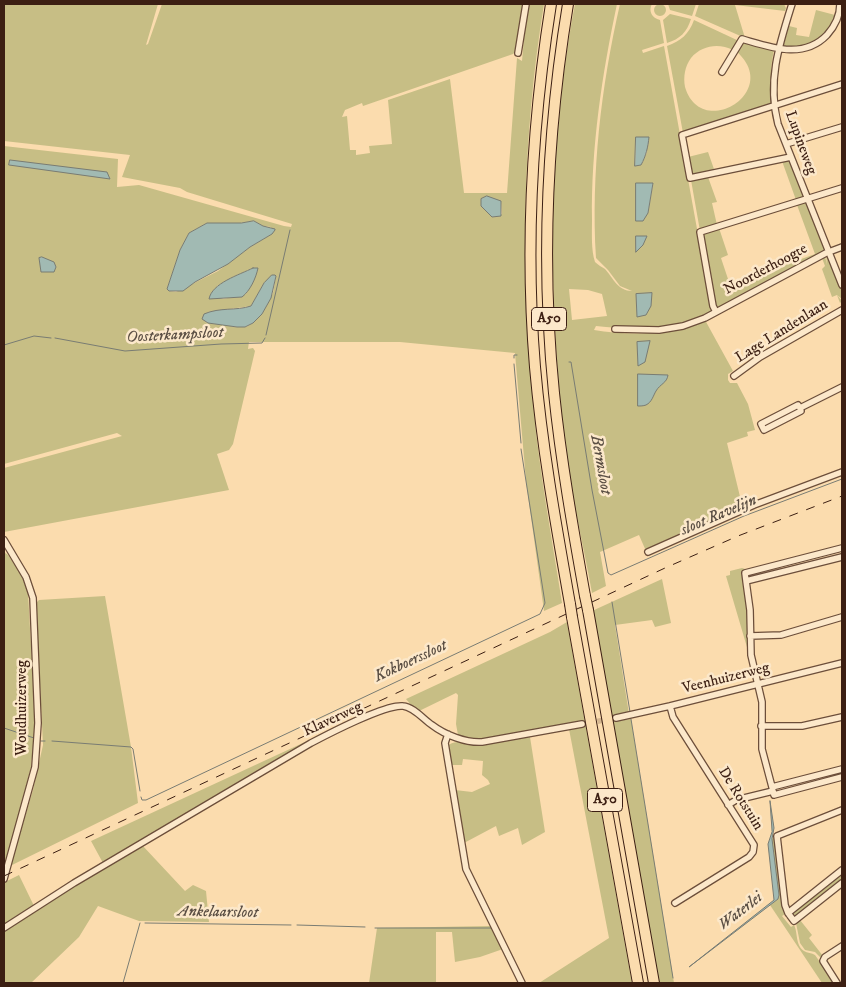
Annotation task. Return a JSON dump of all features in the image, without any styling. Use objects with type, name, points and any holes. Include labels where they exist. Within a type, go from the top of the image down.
[{"type":"highway","name":"A50","points":[[551,4],[534,141],[531,209],[531,288],[535,365],[543,442],[572,617],[638,983]]},
{"type":"highway","name":"A50","points":[[568,4],[556,88],[548,189],[548,275],[552,369],[562,461],[654,983]]},
{"type":"street","points":[[518,53],[526,4]]},
{"type":"street","name":"Lupineweg","points":[[792,4],[778,49],[774,73],[774,106],[778,124],[842,285]]},
{"type":"street","points":[[722,72],[742,39],[778,49],[796,50],[817,43],[832,30],[841,14],[840,4]]},
{"type":"street","points":[[791,157],[690,178],[682,135],[842,84]]},
{"type":"street","points":[[786,144],[842,127]]},
{"type":"street","points":[[807,199],[842,188]]},
{"type":"street","name":"Noorderhoogte","points":[[716,312],[713,306],[700,232],[807,199]]},
{"type":"street","name":"Noorderhoogte","points":[[615,329],[647,331],[669,329],[705,318],[829,251],[842,247]]},
{"type":"street","name":"Lage Landenlaan","points":[[734,376],[760,357],[842,310]]},
{"type":"street","points":[[800,408],[798,404],[761,424],[764,430],[801,411],[800,408],[842,387]]},
{"type":"street","points":[[648,552],[754,505],[842,472]]},
{"type":"street","name":"Woudhuizerweg","points":[[4,540],[26,577],[33,598],[38,723],[35,767],[4,879]]},
{"type":"street","points":[[842,548],[745,573],[750,610],[751,655],[762,705],[762,749],[774,795],[842,777]]},
{"type":"street","points":[[746,581],[842,557]]},
{"type":"street","points":[[750,636],[781,635],[842,617]]},
{"type":"street","name":"Veenhuizerweg","points":[[616,718],[842,663]]},
{"type":"street","name":"Klaverweg","points":[[4,928],[74,883],[310,743],[348,724],[394,707],[405,706],[438,730],[448,734]]},
{"type":"street","name":"De Rotstuin","points":[[670,706],[673,717],[754,845],[753,852],[749,857],[675,903]]},
{"type":"street","points":[[761,726],[802,726],[842,717]]},
{"type":"street","points":[[522,983],[466,869],[445,743],[448,734],[467,741],[478,742],[582,724]]},
{"type":"street","points":[[728,805],[736,800],[842,769]]},
{"type":"street","points":[[842,810],[777,836],[785,905],[794,921],[842,883]]},
{"type":"street","points":[[788,913],[842,870]]},
{"type":"street","points":[[837,983],[823,961],[825,957],[842,946]]},
{"type":"shaded area","points":[[4,4],[158,4],[146,45],[162,4],[523,4],[518,47],[513,54],[363,106],[362,103],[345,110],[342,117],[347,116],[350,150],[356,150],[356,155],[370,153],[369,146],[392,144],[388,100],[450,79],[464,193],[507,193],[517,58],[522,61],[527,4],[544,4],[531,105],[527,156],[525,258],[530,361],[537,436],[562,603],[544,611],[526,481],[515,353],[400,342],[249,342],[248,349],[253,348],[255,351],[233,444],[229,450],[217,454],[229,490],[4,532],[4,468],[122,436],[117,433],[4,464],[4,146],[118,159],[117,187],[139,185],[284,226],[291,227],[292,224],[187,192],[180,188],[122,177],[130,155],[4,141]],"holes":[[[501,201],[502,214],[492,217],[481,206]],[[254,221],[263,226],[271,227],[272,234],[250,247],[218,271],[176,292],[167,289],[180,250],[189,233],[207,223]],[[257,268],[254,280],[246,294],[221,298],[217,286],[235,276]],[[276,276],[273,293],[262,314],[253,323],[246,327],[237,327],[205,322],[208,312],[251,306],[264,283]]]},
{"type":"shaded area","points":[[575,4],[617,4],[598,111],[593,166],[592,247],[595,262],[605,269],[619,286],[632,291],[620,286],[596,258],[596,162],[603,98],[620,4],[652,4],[651,12],[655,18],[660,20],[664,43],[642,50],[643,53],[664,46],[712,312],[684,323],[670,326],[626,328],[596,326],[594,330],[622,333],[651,333],[679,329],[705,320],[733,371],[728,374],[728,380],[730,383],[737,383],[748,404],[755,430],[747,432],[748,436],[727,443],[743,509],[708,522],[646,551],[639,535],[600,552],[606,586],[592,593],[567,459],[559,383],[554,306],[553,230],[556,154],[563,79]],"holes":[[[636,137],[647,152],[641,165],[635,166]],[[636,184],[653,184],[648,213]],[[569,289],[588,290],[602,294],[607,316],[572,320]]]},
{"type":"shaded area","points":[[658,4],[662,4],[666,10],[662,16],[658,16],[654,12],[654,8]]},
{"type":"shaded area","points":[[668,4],[696,4],[692,16],[670,10]]},
{"type":"shaded area","points":[[699,4],[784,4],[786,8],[785,11],[735,5],[745,38],[695,16]]},
{"type":"shaded area","points":[[816,10],[835,15],[827,31],[809,44],[783,47],[789,26],[797,28],[796,35],[809,37]]},
{"type":"shaded area","points":[[670,14],[691,19],[682,34],[667,43],[663,20]]},
{"type":"shaded area","points":[[694,20],[739,41],[733,50],[722,46],[711,46],[700,50],[691,58],[686,68],[684,83],[694,103],[706,110],[720,110],[734,105],[745,95],[750,82],[748,67],[737,52],[744,42],[774,50],[771,104],[683,133],[667,46],[684,36]]},
{"type":"shaded area","points":[[708,152],[715,172],[691,176],[688,157]]},
{"type":"shaded area","points":[[782,161],[790,161],[804,198],[796,200]]},
{"type":"shaded area","points":[[708,177],[717,202],[712,203],[717,225],[700,231],[691,180]]},
{"type":"shaded area","points":[[806,202],[825,250],[718,308],[715,307],[702,234],[719,228],[728,255],[721,258],[730,285],[815,254],[797,205]]},
{"type":"shaded area","points":[[826,255],[829,257],[842,290],[842,299],[837,295],[832,297],[822,269],[825,266],[822,258],[825,256],[827,265]]},
{"type":"shaded area","points":[[4,552],[21,574],[28,593],[34,699],[34,738],[31,767],[6,866],[4,867]]},
{"type":"shaded area","points":[[742,568],[748,570],[749,654],[726,576],[730,575],[730,571]]},
{"type":"shaded area","points":[[662,579],[671,623],[655,627],[652,620],[615,625],[629,714],[616,716],[617,721],[631,719],[674,983],[659,983],[592,611]]},
{"type":"shaded area","points":[[105,596],[131,747],[138,803],[10,866],[33,790],[43,745],[36,603],[39,600]]},
{"type":"shaded area","points":[[567,622],[632,983],[539,983],[609,938],[569,729],[481,740],[468,739],[458,735],[456,724],[458,695],[456,693],[417,712],[406,699],[550,632]]},
{"type":"shaded area","points":[[530,737],[545,832],[522,845],[518,828],[499,836],[496,826],[464,843],[455,790],[472,792],[490,784],[482,775],[483,761],[463,759],[462,765],[451,765],[449,745],[460,742],[479,745]]},
{"type":"shaded area","points":[[311,740],[103,863],[91,841],[305,742]]},
{"type":"shaded area","points":[[776,836],[785,914],[782,916],[791,927],[794,925],[801,948],[805,952],[815,955],[835,983],[822,983],[770,905],[778,899],[779,895],[772,839]]},
{"type":"shaded area","points":[[142,845],[185,891],[193,885],[206,891],[209,922],[139,921],[98,906],[79,937],[31,983],[4,983],[4,932]]},
{"type":"shaded area","points":[[842,872],[842,881],[796,916],[792,913]]},
{"type":"shaded area","points":[[19,875],[34,906],[4,925],[5,882]]},
{"type":"shaded area","points":[[800,920],[812,935],[809,938],[823,956],[821,958],[815,952],[805,950],[800,943],[796,923]]},
{"type":"shaded area","points":[[492,926],[503,949],[480,957],[455,962],[452,932],[436,932],[436,983],[369,983],[377,928]]},
{"type":"water","points":[[636,137],[649,137],[643,162],[641,165],[635,166]]},
{"type":"water","points":[[10,160],[107,172],[110,179],[9,165]]},
{"type":"water","points":[[636,183],[653,183],[648,213],[643,221],[636,221]]},
{"type":"water","points":[[487,196],[501,201],[501,216],[492,217],[481,206],[481,199]]},
{"type":"water","points":[[254,221],[275,230],[228,264],[195,282],[183,291],[169,291],[167,289],[180,250],[189,233],[207,223]]},
{"type":"water","points":[[636,236],[647,236],[643,245],[636,252]]},
{"type":"water","points":[[42,257],[54,262],[56,267],[54,272],[41,272],[39,258]]},
{"type":"water","points":[[253,268],[258,268],[256,276],[250,288],[242,297],[209,299],[215,288]]},
{"type":"water","points":[[272,275],[276,276],[271,298],[262,314],[253,323],[245,327],[237,327],[208,323],[202,319],[204,314],[210,312],[251,306],[264,283]]},
{"type":"water","points":[[652,293],[651,306],[646,315],[637,317],[636,294]]},
{"type":"water","points":[[650,341],[645,362],[638,366],[637,342]]},
{"type":"water","points":[[638,374],[668,375],[650,402],[643,406],[638,406]]},
{"type":"water","points":[[770,801],[774,828],[772,839],[778,899],[689,967],[774,900],[768,844],[772,832]]},
{"type":"waterway","name":"Oosterkampsloot","points":[[266,335],[290,230]]},
{"type":"waterway","name":"Oosterkampsloot","points":[[4,345],[34,336],[51,338]]},
{"type":"waterway","name":"Oosterkampsloot","points":[[55,338],[125,351],[262,343],[265,338]]},
{"type":"waterway","name":"Kokboerssloot","points":[[514,358],[514,355],[517,355]]},
{"type":"waterway","name":"sloot Ravelijn","points":[[569,362],[571,362],[608,573],[611,575],[744,516],[842,479]]},
{"type":"waterway","name":"Kokboerssloot","points":[[514,364],[521,443]]},
{"type":"waterway","name":"Kokboerssloot","points":[[141,797],[142,800],[146,800],[540,614],[545,603],[521,449]]},
{"type":"waterway","points":[[612,602],[630,712]]},
{"type":"waterway","points":[[631,719],[673,978]]},
{"type":"waterway","name":"Kokboerssloot","points":[[4,728],[34,738]]},
{"type":"waterway","name":"Kokboerssloot","points":[[52,741],[131,747],[133,749],[140,791]]},
{"type":"waterway","name":"Ankelaarsloot","points":[[123,983],[140,923]]},
{"type":"waterway","name":"Ankelaarsloot","points":[[145,923],[291,925]]},
{"type":"waterway","name":"Ankelaarsloot","points":[[297,925],[365,927]]},
{"type":"waterway","name":"Ankelaarsloot","points":[[375,928],[491,928]]},
{"type":"tunnel","points":[[589,723],[609,719]]},
{"type":"railway","points":[[4,876],[665,568],[738,536],[842,496]]},
{"type":"water label","name":"Bermsloot","points":[[600,465]]},
{"type":"water label","name":"Waterlei","points":[[741,912]]}]
